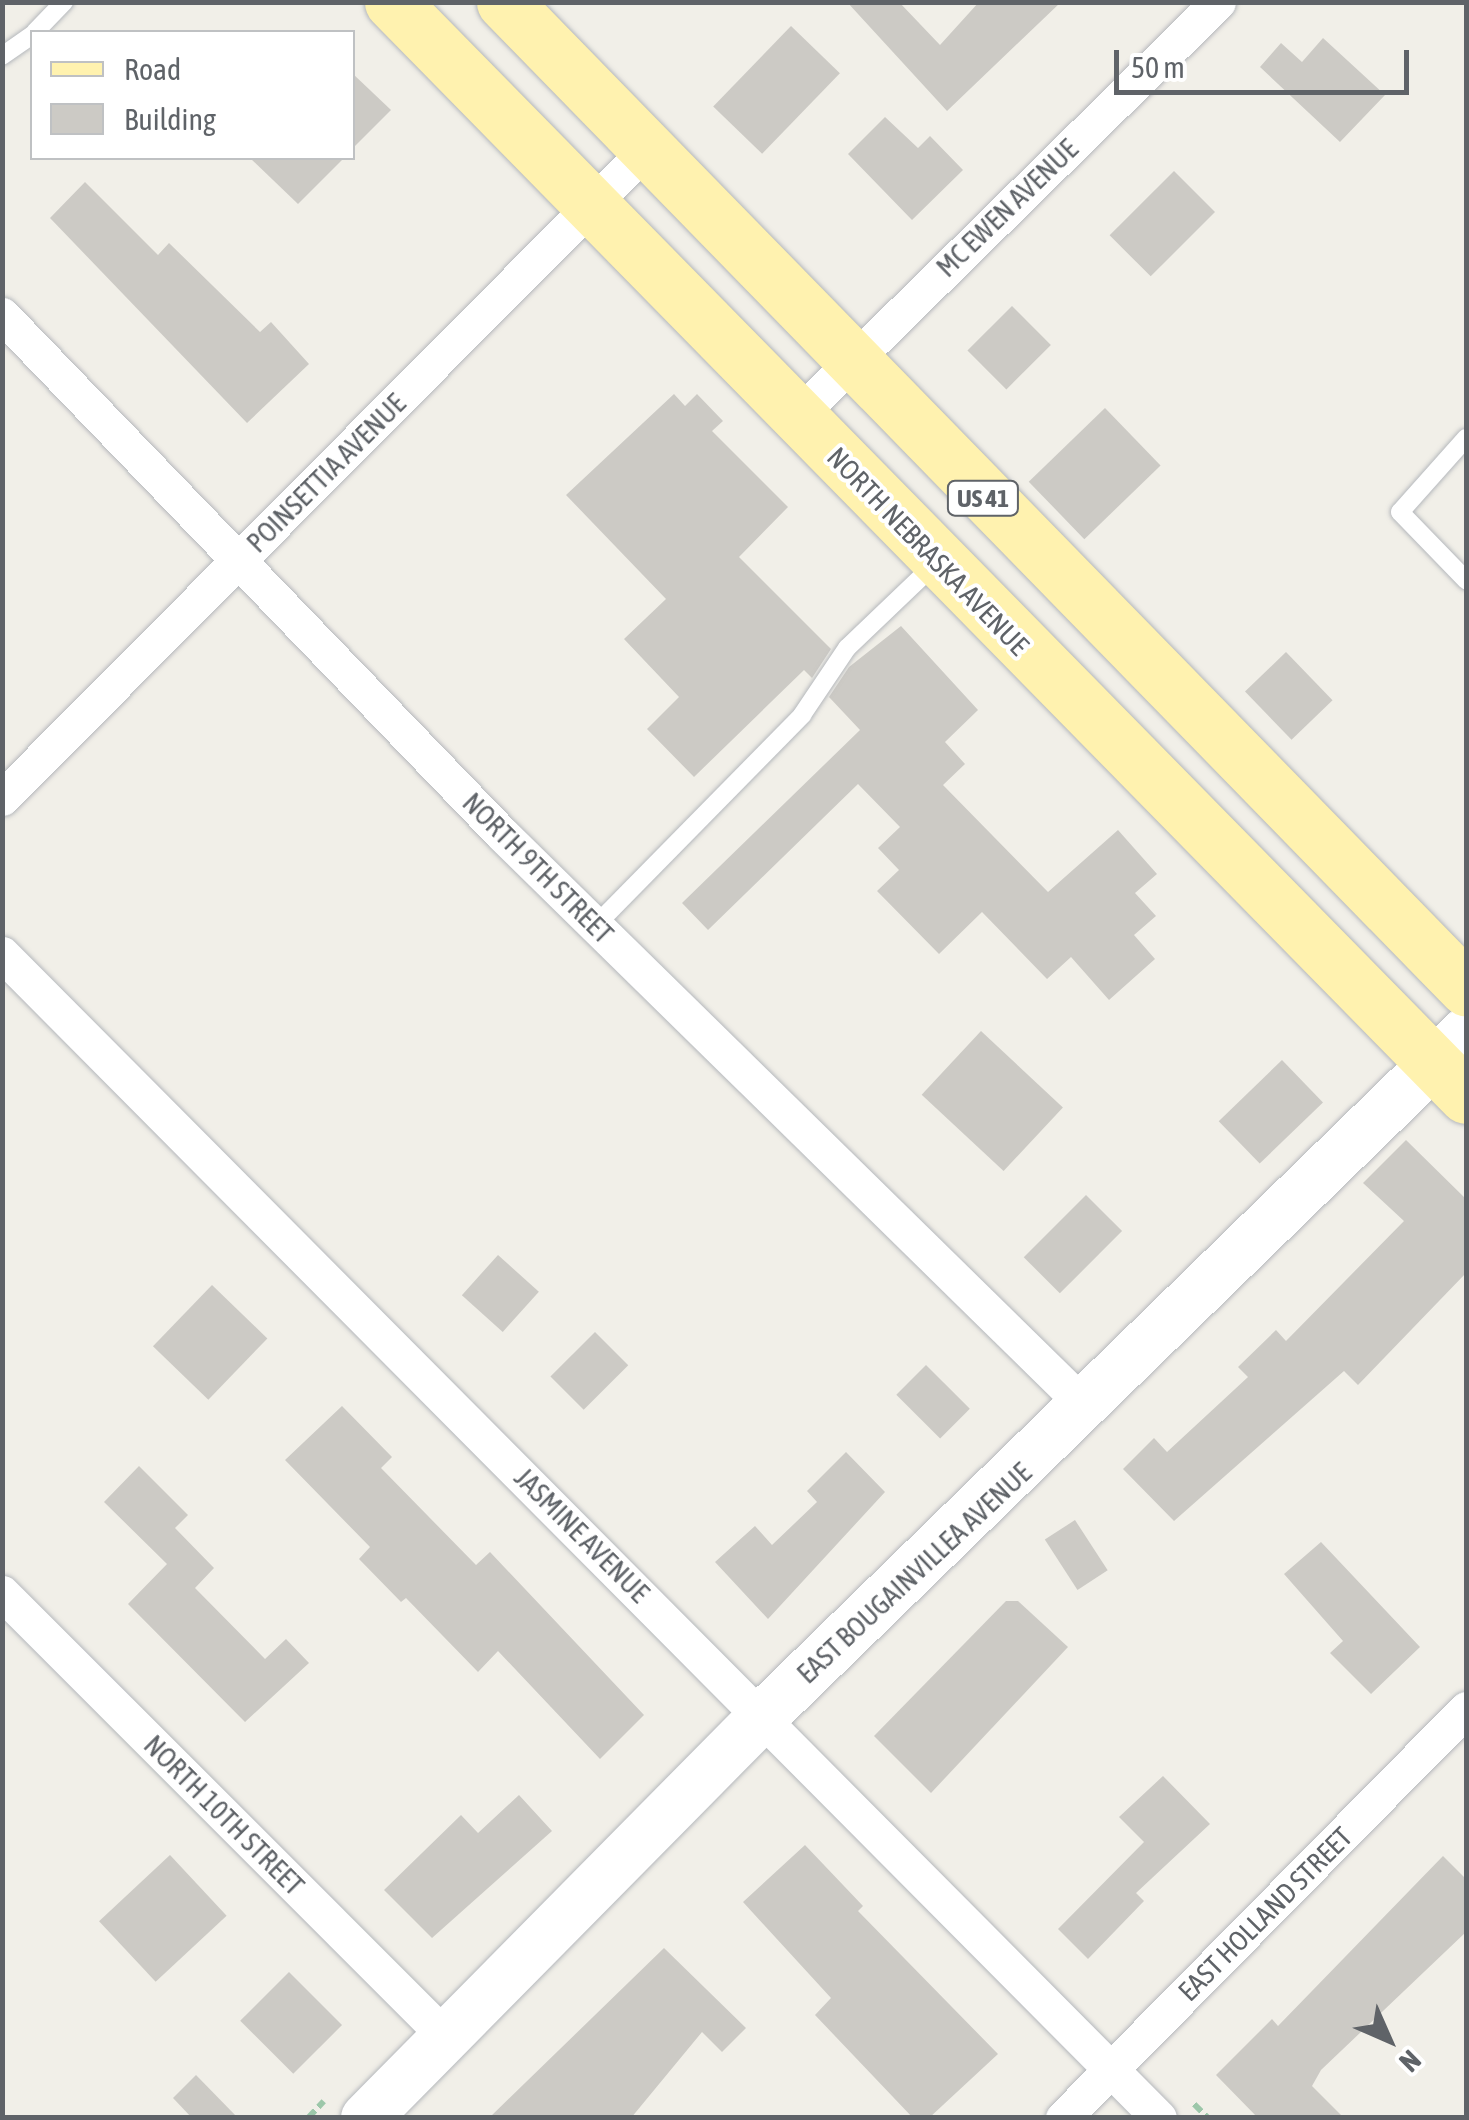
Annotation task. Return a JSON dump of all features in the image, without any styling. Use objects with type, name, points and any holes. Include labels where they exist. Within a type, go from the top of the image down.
[{"type":"main road","name":"NORTH NEBRASKA AVENUE","points":[[392,2],[937,562],[1455,1064]]},
{"type":"main road","name":"US 41","points":[[504,2],[1466,988]]},
{"type":"street","name":"MC EWEN AVENUE","points":[[798,415],[1218,2]]},
{"type":"street","name":"POINSETTIA AVENUE","points":[[2,798],[648,148]]},
{"type":"street","name":"NORTH 9TH STREET","points":[[2,315],[243,556],[595,926],[1088,1408]]},
{"type":"street","name":"JASMINE AVENUE","points":[[2,954],[1160,2118]]},
{"type":"street","name":"EAST BOUGAINVILLEA AVENUE","points":[[366,2118],[762,1716],[1455,1064]]},
{"type":"street","name":"NORTH 10TH STREET","points":[[2,1593],[446,2037]]},
{"type":"street","name":"EAST HOLLAND STREET","points":[[1063,2118],[1466,1710]]},
{"type":"lane","points":[[38,30],[64,2]]},
{"type":"lane","points":[[2,56],[30,37]]},
{"type":"lane","points":[[1466,438],[1400,512],[1466,580]]},
{"type":"lane","points":[[595,926],[802,716],[847,648],[937,562]]},
{"type":"building","points":[[847,2],[899,2],[940,45],[979,2],[1061,2],[947,111]]},
{"type":"building","points":[[791,26],[840,73],[762,154],[713,107]]},
{"type":"building","points":[[1323,38],[1385,95],[1340,142],[1260,67],[1281,43],[1302,62]]},
{"type":"building","points":[[355,76],[391,110],[355,146]]},
{"type":"building","points":[[885,117],[918,148],[930,136],[963,170],[912,220],[848,154]]},
{"type":"building","points":[[252,160],[342,160],[298,204]]},
{"type":"building","points":[[1174,171],[1215,212],[1151,276],[1110,235]]},
{"type":"building","points":[[85,182],[158,255],[169,243],[260,332],[271,322],[309,364],[247,423],[50,218]]},
{"type":"building","points":[[1012,306],[1051,345],[1006,389],[967,351]]},
{"type":"building","points":[[674,394],[685,406],[697,394],[723,421],[712,431],[788,507],[739,557],[831,649],[812,678],[804,670],[694,777],[647,729],[679,697],[624,639],[666,599],[566,495]]},
{"type":"building","points":[[1105,408],[1161,466],[1084,539],[1029,482]]},
{"type":"building","points":[[901,626],[978,710],[945,742],[965,764],[943,785],[1048,892],[1118,830],[1157,874],[1135,893],[1156,916],[1134,935],[1155,959],[1109,1000],[1071,957],[1047,979],[982,912],[939,954],[877,891],[899,870],[878,848],[900,827],[858,784],[708,930],[682,903],[860,730],[829,697],[849,667]]},
{"type":"building","points":[[1286,652],[1333,700],[1292,740],[1245,692]]},
{"type":"building","points":[[981,1031],[1063,1107],[1004,1171],[922,1095]]},
{"type":"building","points":[[1282,1060],[1323,1102],[1260,1164],[1219,1121]]},
{"type":"building","points":[[1406,1140],[1466,1199],[1466,1273],[1358,1385],[1344,1371],[1174,1521],[1123,1469],[1154,1438],[1167,1452],[1248,1377],[1238,1367],[1276,1330],[1286,1341],[1404,1221],[1363,1183]]},
{"type":"building","points":[[1086,1195],[1122,1231],[1060,1293],[1024,1257]]},
{"type":"building","points":[[498,1255],[539,1292],[503,1332],[462,1295]]},
{"type":"building","points":[[212,1285],[267,1338],[208,1400],[153,1346]]},
{"type":"building","points":[[595,1332],[628,1365],[584,1410],[550,1377]]},
{"type":"building","points":[[926,1365],[970,1409],[940,1439],[896,1395]]},
{"type":"building","points":[[342,1406],[392,1457],[381,1468],[476,1565],[490,1552],[644,1715],[600,1759],[498,1651],[478,1672],[406,1598],[401,1602],[359,1559],[370,1547],[285,1460]]},
{"type":"building","points":[[846,1452],[885,1492],[768,1619],[715,1562],[755,1526],[772,1545],[817,1502],[807,1491]]},
{"type":"building","points":[[139,1466],[188,1515],[175,1528],[214,1568],[195,1588],[265,1659],[286,1639],[309,1663],[245,1722],[128,1604],[167,1564],[104,1502]]},
{"type":"building","points":[[1075,1520],[1108,1570],[1077,1590],[1045,1540]]},
{"type":"building","points":[[1321,1542],[1420,1647],[1371,1694],[1330,1653],[1343,1641],[1284,1574]]},
{"type":"building","points":[[1006,1601],[1018,1601],[1068,1647],[931,1793],[874,1736]]},
{"type":"building","points":[[1163,1776],[1210,1824],[1136,1893],[1144,1901],[1088,1959],[1058,1929],[1144,1842],[1119,1817]]},
{"type":"building","points":[[519,1795],[552,1831],[432,1938],[384,1890],[461,1815],[478,1833]]},
{"type":"building","points":[[805,1845],[863,1906],[858,1911],[998,2054],[929,2118],[913,2118],[815,2015],[831,1998],[743,1902]]},
{"type":"building","points":[[170,1855],[227,1916],[156,1982],[99,1921]]},
{"type":"building","points":[[1443,1856],[1466,1879],[1466,1932],[1321,2070],[1312,2086],[1344,2118],[1258,2118],[1216,2075],[1272,2019],[1278,2026]]},
{"type":"building","points":[[664,1948],[746,2028],[722,2052],[702,2032],[631,2118],[489,2118]]},
{"type":"building","points":[[289,1972],[342,2025],[293,2074],[240,2021]]},
{"type":"building","points":[[196,2075],[238,2118],[192,2118],[173,2098]]}]
